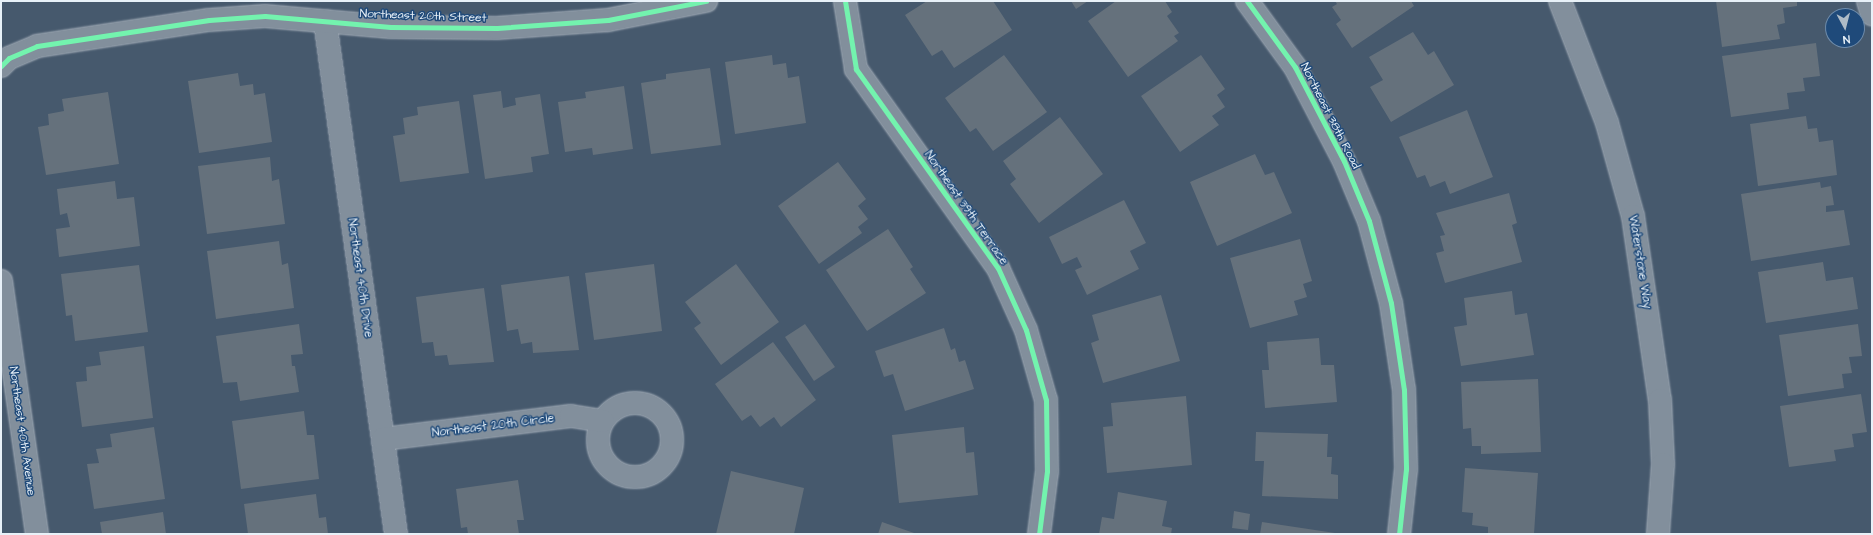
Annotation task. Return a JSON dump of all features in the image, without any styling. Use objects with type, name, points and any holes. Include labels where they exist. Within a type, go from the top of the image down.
[{"type":"street","name":"Northeast 20th Street","points":[[1,66],[9,58],[37,46],[209,20],[265,16],[390,27],[497,28],[608,20],[706,1]]},
{"type":"street","name":"Northeast 39th Terrace","points":[[845,1],[856,69],[998,268],[1026,330],[1046,400],[1047,471],[1039,534]]},
{"type":"street","name":"Northeast 38th Road","points":[[1247,1],[1295,67],[1344,161],[1369,221],[1391,303],[1404,390],[1406,469],[1399,534]]},
{"type":"street","name":"Waterstone Way","points":[[1560,1],[1607,123],[1633,216],[1660,400],[1663,464],[1658,534]]},
{"type":"street","points":[[1868,1],[1872,14]]},
{"type":"street","name":"Northeast 40th Drive","points":[[325,21],[396,534]]},
{"type":"street","name":"Northeast 40th Avenue","points":[[1,281],[37,534]]},
{"type":"street","name":"Northeast 20th Circle","points":[[383,439],[571,416],[603,421]]},
{"type":"building","points":[[927,1],[993,1],[1012,30],[954,68],[942,50],[932,56],[905,15]]},
{"type":"building","points":[[1071,1],[1088,1],[1076,9]]},
{"type":"building","points":[[1116,1],[1165,1],[1172,12],[1167,16],[1179,33],[1174,36],[1178,41],[1128,77],[1088,21]]},
{"type":"building","points":[[1335,1],[1411,1],[1414,6],[1352,48],[1336,24],[1341,20],[1332,7],[1337,4]]},
{"type":"building","points":[[1716,1],[1797,1],[1797,6],[1783,8],[1785,23],[1777,25],[1780,39],[1722,47]]},
{"type":"building","points":[[1413,32],[1428,55],[1434,51],[1454,85],[1391,122],[1370,87],[1383,80],[1369,57]]},
{"type":"building","points":[[1816,43],[1820,76],[1803,78],[1805,91],[1787,93],[1789,109],[1731,117],[1722,56]]},
{"type":"building","points":[[772,55],[773,65],[786,63],[788,78],[799,76],[806,123],[735,134],[725,62]]},
{"type":"building","points":[[1004,55],[1047,112],[993,151],[976,128],[970,132],[945,98]]},
{"type":"building","points":[[1201,55],[1225,89],[1217,95],[1225,107],[1212,116],[1219,125],[1180,152],[1141,96]]},
{"type":"building","points":[[710,68],[721,145],[651,154],[641,83],[666,79],[666,74]]},
{"type":"building","points":[[238,73],[240,86],[253,84],[254,95],[265,93],[272,142],[199,153],[188,81]]},
{"type":"building","points":[[624,86],[633,149],[593,155],[592,148],[565,152],[558,102],[586,98],[585,92]]},
{"type":"building","points":[[501,91],[503,108],[516,105],[515,98],[540,94],[549,154],[531,157],[533,172],[485,179],[473,95]]},
{"type":"building","points":[[108,92],[119,164],[46,175],[38,127],[49,125],[48,114],[64,111],[62,99]]},
{"type":"building","points":[[459,101],[469,173],[400,182],[393,136],[405,134],[403,118],[418,115],[417,107]]},
{"type":"building","points":[[1467,110],[1493,177],[1450,194],[1445,181],[1430,187],[1425,175],[1417,178],[1399,137]]},
{"type":"building","points":[[1806,116],[1808,129],[1817,128],[1819,142],[1833,140],[1837,175],[1758,186],[1750,124]]},
{"type":"building","points":[[1060,117],[1103,174],[1039,223],[1010,184],[1016,179],[1003,161]]},
{"type":"building","points":[[1255,154],[1265,175],[1274,172],[1292,213],[1217,246],[1190,182]]},
{"type":"building","points":[[270,157],[272,181],[279,179],[285,224],[207,234],[198,166]]},
{"type":"building","points":[[838,162],[866,199],[858,206],[868,219],[858,227],[862,233],[819,264],[778,206]]},
{"type":"building","points":[[115,181],[117,199],[134,197],[140,246],[59,257],[56,229],[70,227],[67,213],[60,215],[57,189]]},
{"type":"building","points":[[1820,182],[1821,188],[1831,186],[1834,205],[1826,206],[1826,212],[1844,210],[1850,245],[1751,261],[1741,194]]},
{"type":"building","points":[[1509,193],[1517,223],[1512,225],[1522,262],[1445,283],[1436,253],[1444,251],[1440,236],[1445,235],[1436,213]]},
{"type":"building","points":[[1124,200],[1146,243],[1130,251],[1139,269],[1087,295],[1075,270],[1082,267],[1077,257],[1062,264],[1049,237]]},
{"type":"building","points":[[888,229],[913,267],[910,269],[926,293],[867,331],[826,270]]},
{"type":"building","points":[[1300,239],[1312,281],[1303,284],[1307,297],[1294,301],[1298,315],[1250,328],[1230,258]]},
{"type":"building","points":[[279,241],[282,265],[288,263],[294,308],[216,319],[207,251]]},
{"type":"building","points":[[1823,262],[1826,281],[1853,277],[1858,309],[1766,323],[1758,272]]},
{"type":"building","points":[[654,264],[662,331],[594,340],[585,273]]},
{"type":"building","points":[[736,264],[779,322],[721,365],[694,328],[701,323],[685,302]]},
{"type":"building","points":[[139,265],[148,332],[75,341],[72,315],[66,316],[61,274]]},
{"type":"building","points":[[569,276],[579,350],[533,353],[532,342],[521,344],[518,329],[507,331],[501,285]]},
{"type":"building","points":[[484,288],[494,362],[449,365],[447,355],[435,356],[433,342],[422,343],[416,297]]},
{"type":"building","points":[[1512,291],[1515,315],[1527,313],[1534,355],[1461,366],[1454,327],[1467,325],[1464,298]]},
{"type":"building","points":[[1161,295],[1180,361],[1103,383],[1091,343],[1099,340],[1092,315]]},
{"type":"building","points":[[299,324],[303,354],[291,355],[292,366],[295,366],[299,392],[240,401],[237,382],[223,383],[216,336]]},
{"type":"building","points":[[805,324],[835,367],[814,381],[785,337]]},
{"type":"building","points":[[1858,324],[1862,356],[1849,357],[1852,373],[1842,374],[1844,388],[1788,396],[1779,335]]},
{"type":"building","points":[[944,328],[951,350],[955,348],[959,362],[965,360],[974,389],[905,411],[893,374],[884,377],[875,351]]},
{"type":"building","points":[[1319,338],[1321,365],[1334,365],[1337,402],[1265,408],[1262,370],[1269,370],[1267,342]]},
{"type":"building","points":[[773,342],[816,400],[781,427],[774,417],[760,427],[751,415],[742,421],[715,384]]},
{"type":"building","points":[[144,346],[153,418],[82,427],[76,382],[87,381],[86,367],[101,365],[99,352]]},
{"type":"building","points":[[1538,379],[1541,452],[1481,454],[1481,446],[1472,446],[1471,428],[1463,429],[1461,382]]},
{"type":"building","points":[[1861,394],[1867,432],[1852,434],[1854,447],[1834,450],[1836,461],[1789,467],[1780,406]]},
{"type":"building","points":[[1186,396],[1192,465],[1107,473],[1103,427],[1113,426],[1111,403]]},
{"type":"building","points":[[304,411],[307,435],[314,435],[319,479],[241,489],[232,421]]},
{"type":"building","points":[[154,427],[165,499],[94,509],[87,464],[99,463],[96,449],[112,447],[110,434]]},
{"type":"building","points":[[964,427],[966,453],[974,452],[978,495],[899,503],[892,435]]},
{"type":"building","points":[[1256,432],[1328,434],[1327,457],[1332,457],[1331,474],[1338,475],[1338,499],[1262,496],[1264,461],[1255,461]]},
{"type":"building","points":[[1465,468],[1538,473],[1534,534],[1488,534],[1488,527],[1472,525],[1473,513],[1462,512]]},
{"type":"building","points":[[731,471],[804,488],[794,534],[716,534]]},
{"type":"building","points":[[518,480],[524,520],[517,520],[519,534],[468,534],[467,527],[461,528],[456,489]]},
{"type":"building","points":[[1118,492],[1167,501],[1162,526],[1172,528],[1171,534],[1099,534],[1102,517],[1114,519]]},
{"type":"building","points":[[316,494],[319,518],[326,517],[328,534],[248,534],[244,504]]},
{"type":"building","points":[[1234,511],[1250,514],[1248,530],[1232,528]]},
{"type":"building","points":[[163,512],[166,534],[102,534],[100,522]]},
{"type":"building","points":[[882,522],[917,534],[878,534]]},
{"type":"building","points":[[1262,522],[1335,533],[1335,534],[1260,534]]},
{"type":"cycle path","points":[[1,66],[9,58],[37,46],[209,20],[265,16],[391,27],[497,28],[608,20],[706,1]]},
{"type":"cycle path","points":[[845,1],[856,69],[998,268],[1026,330],[1046,400],[1047,471],[1039,534]]},
{"type":"cycle path","points":[[1247,1],[1295,67],[1344,161],[1369,221],[1391,303],[1404,390],[1406,469],[1399,534]]}]
